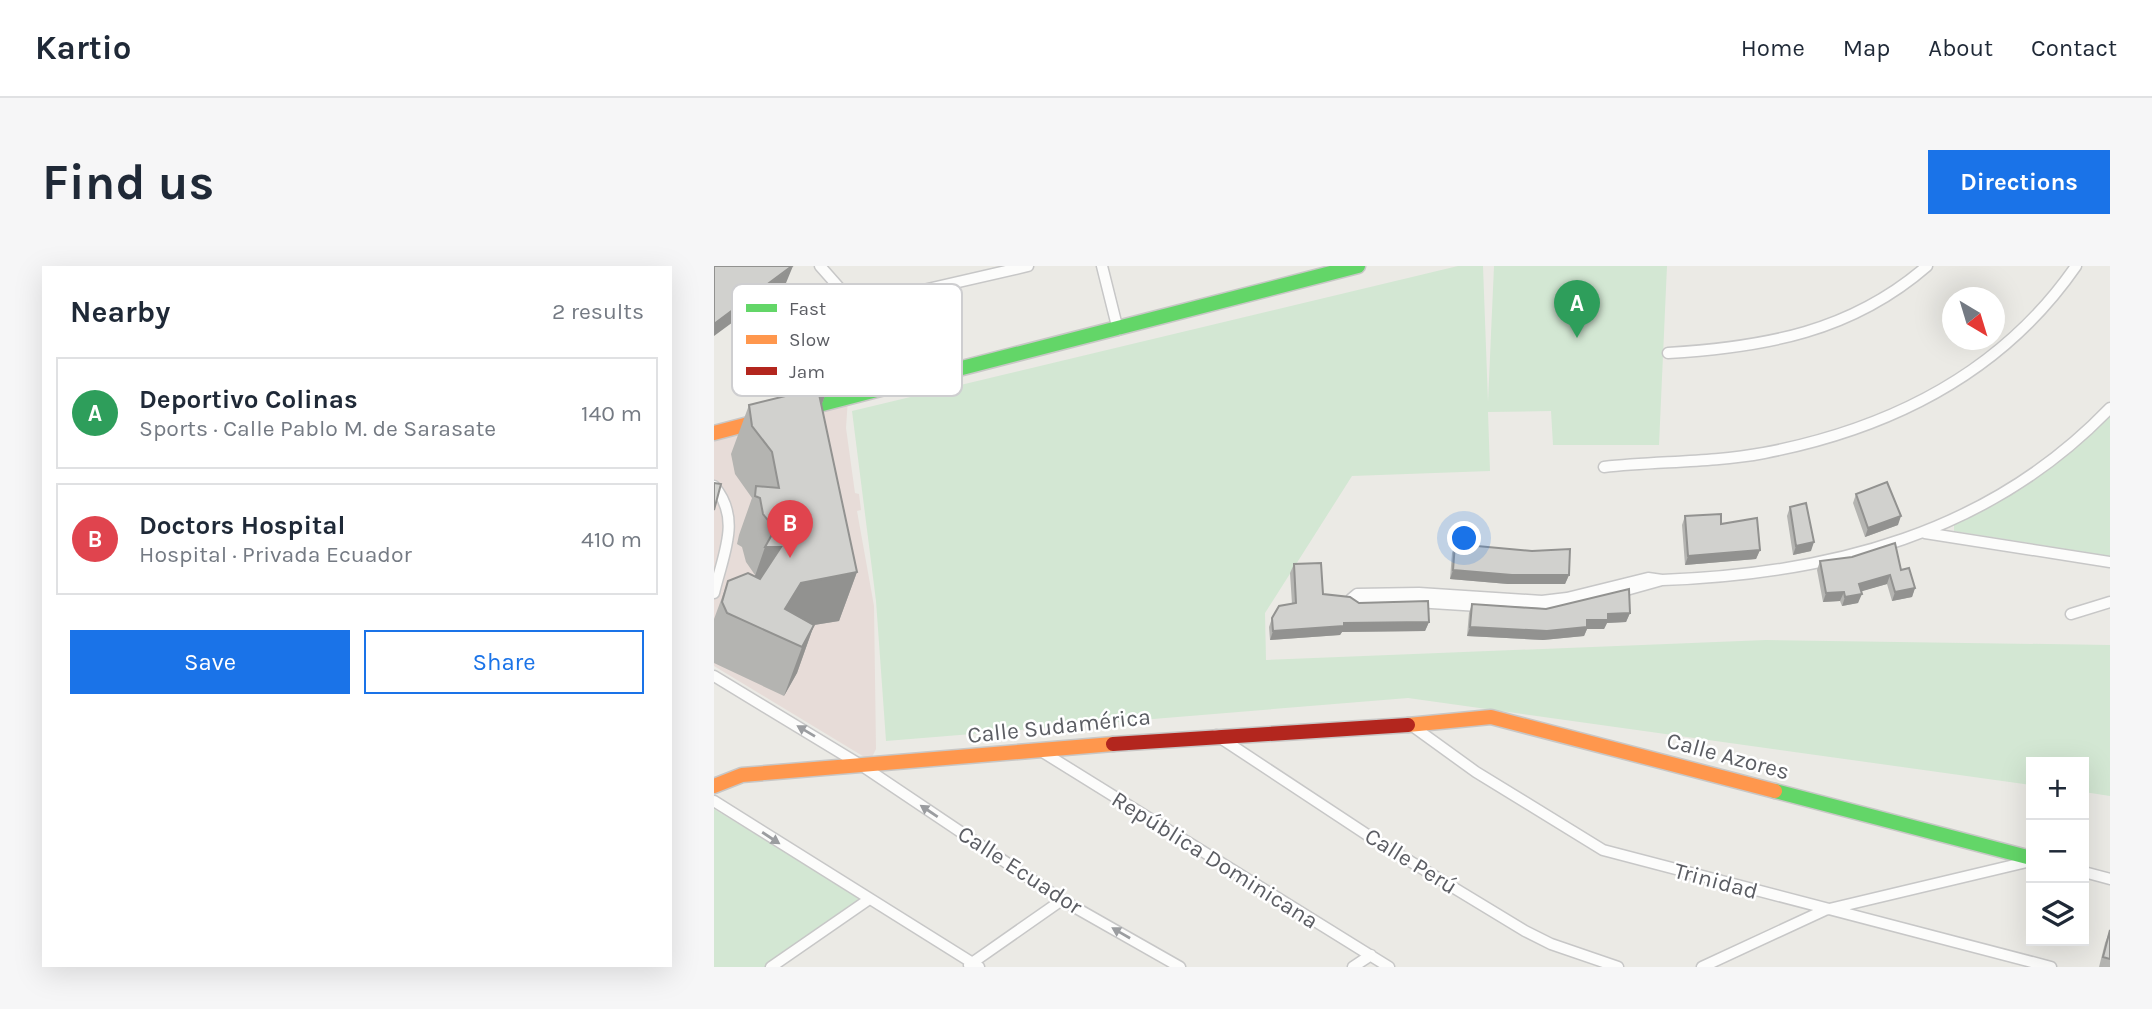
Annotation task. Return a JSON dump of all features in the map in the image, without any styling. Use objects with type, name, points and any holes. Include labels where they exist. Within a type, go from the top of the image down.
[{"type":"street","points":[[820,266],[837,284]]},
{"type":"street","points":[[950,284],[1028,266]]},
{"type":"street","points":[[1102,266],[1118,330]]},
{"type":"street","points":[[962,370],[1358,266]]},
{"type":"street","points":[[1668,353],[1735,349],[1829,326],[1877,302],[1927,266]]},
{"type":"street","points":[[1604,467],[1762,453],[1828,438],[1889,416],[1940,392],[1977,370],[2024,328],[2076,266]]},
{"type":"street","points":[[714,433],[858,396]]},
{"type":"street","points":[[1662,580],[1569,606],[1542,610],[1416,602],[1356,604],[1351,599],[1357,594],[1419,593],[1542,601],[1567,598],[1648,578],[1722,578],[1815,565],[1925,533],[2014,486],[2110,408]]},
{"type":"street","points":[[714,486],[728,507],[731,519],[714,593]]},
{"type":"street","points":[[1925,533],[2110,562]]},
{"type":"street","points":[[2071,614],[2110,602]]},
{"type":"street","name":"Calle Ecuador","points":[[714,676],[864,767],[1062,900],[1180,967]]},
{"type":"street","name":"Calle Azores","points":[[1410,726],[1491,717],[2026,859]]},
{"type":"street","name":"Calle Sudamérica","points":[[714,786],[742,775],[864,767],[1215,735],[1410,726]]},
{"type":"street","name":"Trinidad","points":[[1410,726],[1476,772],[1603,850],[2051,967]]},
{"type":"street","name":"Calle Perú","points":[[1215,735],[1375,840],[1525,931],[1551,944],[1618,967]]},
{"type":"street","name":"República Dominicana","points":[[1041,751],[1389,967]]},
{"type":"street","points":[[714,801],[973,966],[1062,900]]},
{"type":"street","points":[[1702,967],[1825,910],[2026,861]]},
{"type":"street","points":[[2089,873],[2110,879]]},
{"type":"street","points":[[771,967],[868,900]]},
{"type":"street","points":[[1353,967],[1371,955]]},
{"type":"shaded area","points":[[848,398],[846,428],[855,493],[859,494],[861,510],[857,511],[874,606],[876,749],[872,757],[866,758],[714,666],[714,438]]},
{"type":"green space","points":[[1458,266],[1483,266],[1488,402],[1494,266],[1667,266],[1659,445],[1553,445],[1551,411],[1488,412],[1490,471],[1352,476],[1265,613],[1266,660],[1766,640],[2110,645],[2110,796],[2089,793],[2089,757],[2026,757],[2026,784],[1408,698],[886,741],[876,601],[852,411],[915,396],[962,396],[962,385]]},
{"type":"green space","points":[[2110,414],[2110,556],[1954,531],[1954,524],[2023,485]]},
{"type":"green space","points":[[714,809],[854,894],[858,899],[854,905],[765,967],[714,967]]},
{"type":"building","points":[[714,266],[792,266],[768,284],[732,284],[732,311],[714,324]]},
{"type":"building","points":[[786,396],[819,396],[857,572],[801,583],[785,609],[814,625],[802,647],[727,613],[722,602],[728,581],[748,573],[760,579],[781,547],[765,547],[775,529],[763,514],[760,498],[755,496],[756,486],[779,488],[772,452],[752,426],[749,405]]},
{"type":"building","points":[[1887,482],[1901,516],[1868,528],[1856,494]]},
{"type":"building","points":[[714,483],[721,484],[714,510]]},
{"type":"building","points":[[1806,503],[1814,542],[1796,546],[1790,507]]},
{"type":"building","points":[[1721,514],[1721,524],[1757,518],[1760,550],[1688,556],[1685,516]]},
{"type":"building","points":[[1895,543],[1901,570],[1909,568],[1915,588],[1895,592],[1890,575],[1859,584],[1862,594],[1845,597],[1844,592],[1826,593],[1820,561],[1852,557]]},
{"type":"building","points":[[1455,544],[1532,551],[1570,549],[1569,575],[1512,575],[1453,570]]},
{"type":"building","points":[[1321,563],[1323,594],[1350,597],[1359,603],[1428,601],[1429,622],[1344,623],[1344,626],[1273,631],[1272,618],[1279,606],[1296,603],[1294,564]]},
{"type":"building","points":[[1629,589],[1630,613],[1608,614],[1608,620],[1587,620],[1587,627],[1547,631],[1470,627],[1472,604],[1546,609]]},
{"type":"building","points":[[2110,930],[2110,959],[2103,957]]},
{"type":"traffic: fast","points":[[962,368],[1358,266]]},
{"type":"traffic: fast","points":[[803,409],[853,396]]},
{"type":"traffic: fast","points":[[1775,791],[2026,857]]},
{"type":"traffic: slow","points":[[714,433],[760,421]]},
{"type":"traffic: slow","points":[[1408,725],[1491,717],[1775,791]]},
{"type":"traffic: slow","points":[[714,786],[742,775],[1113,744]]},
{"type":"traffic: jam","points":[[1113,744],[1408,725]]},
{"type":"place","name":"Deportivo Colinas","points":[[1577,338]]},
{"type":"place","name":"Doctors Hospital","points":[[790,558]]}]
